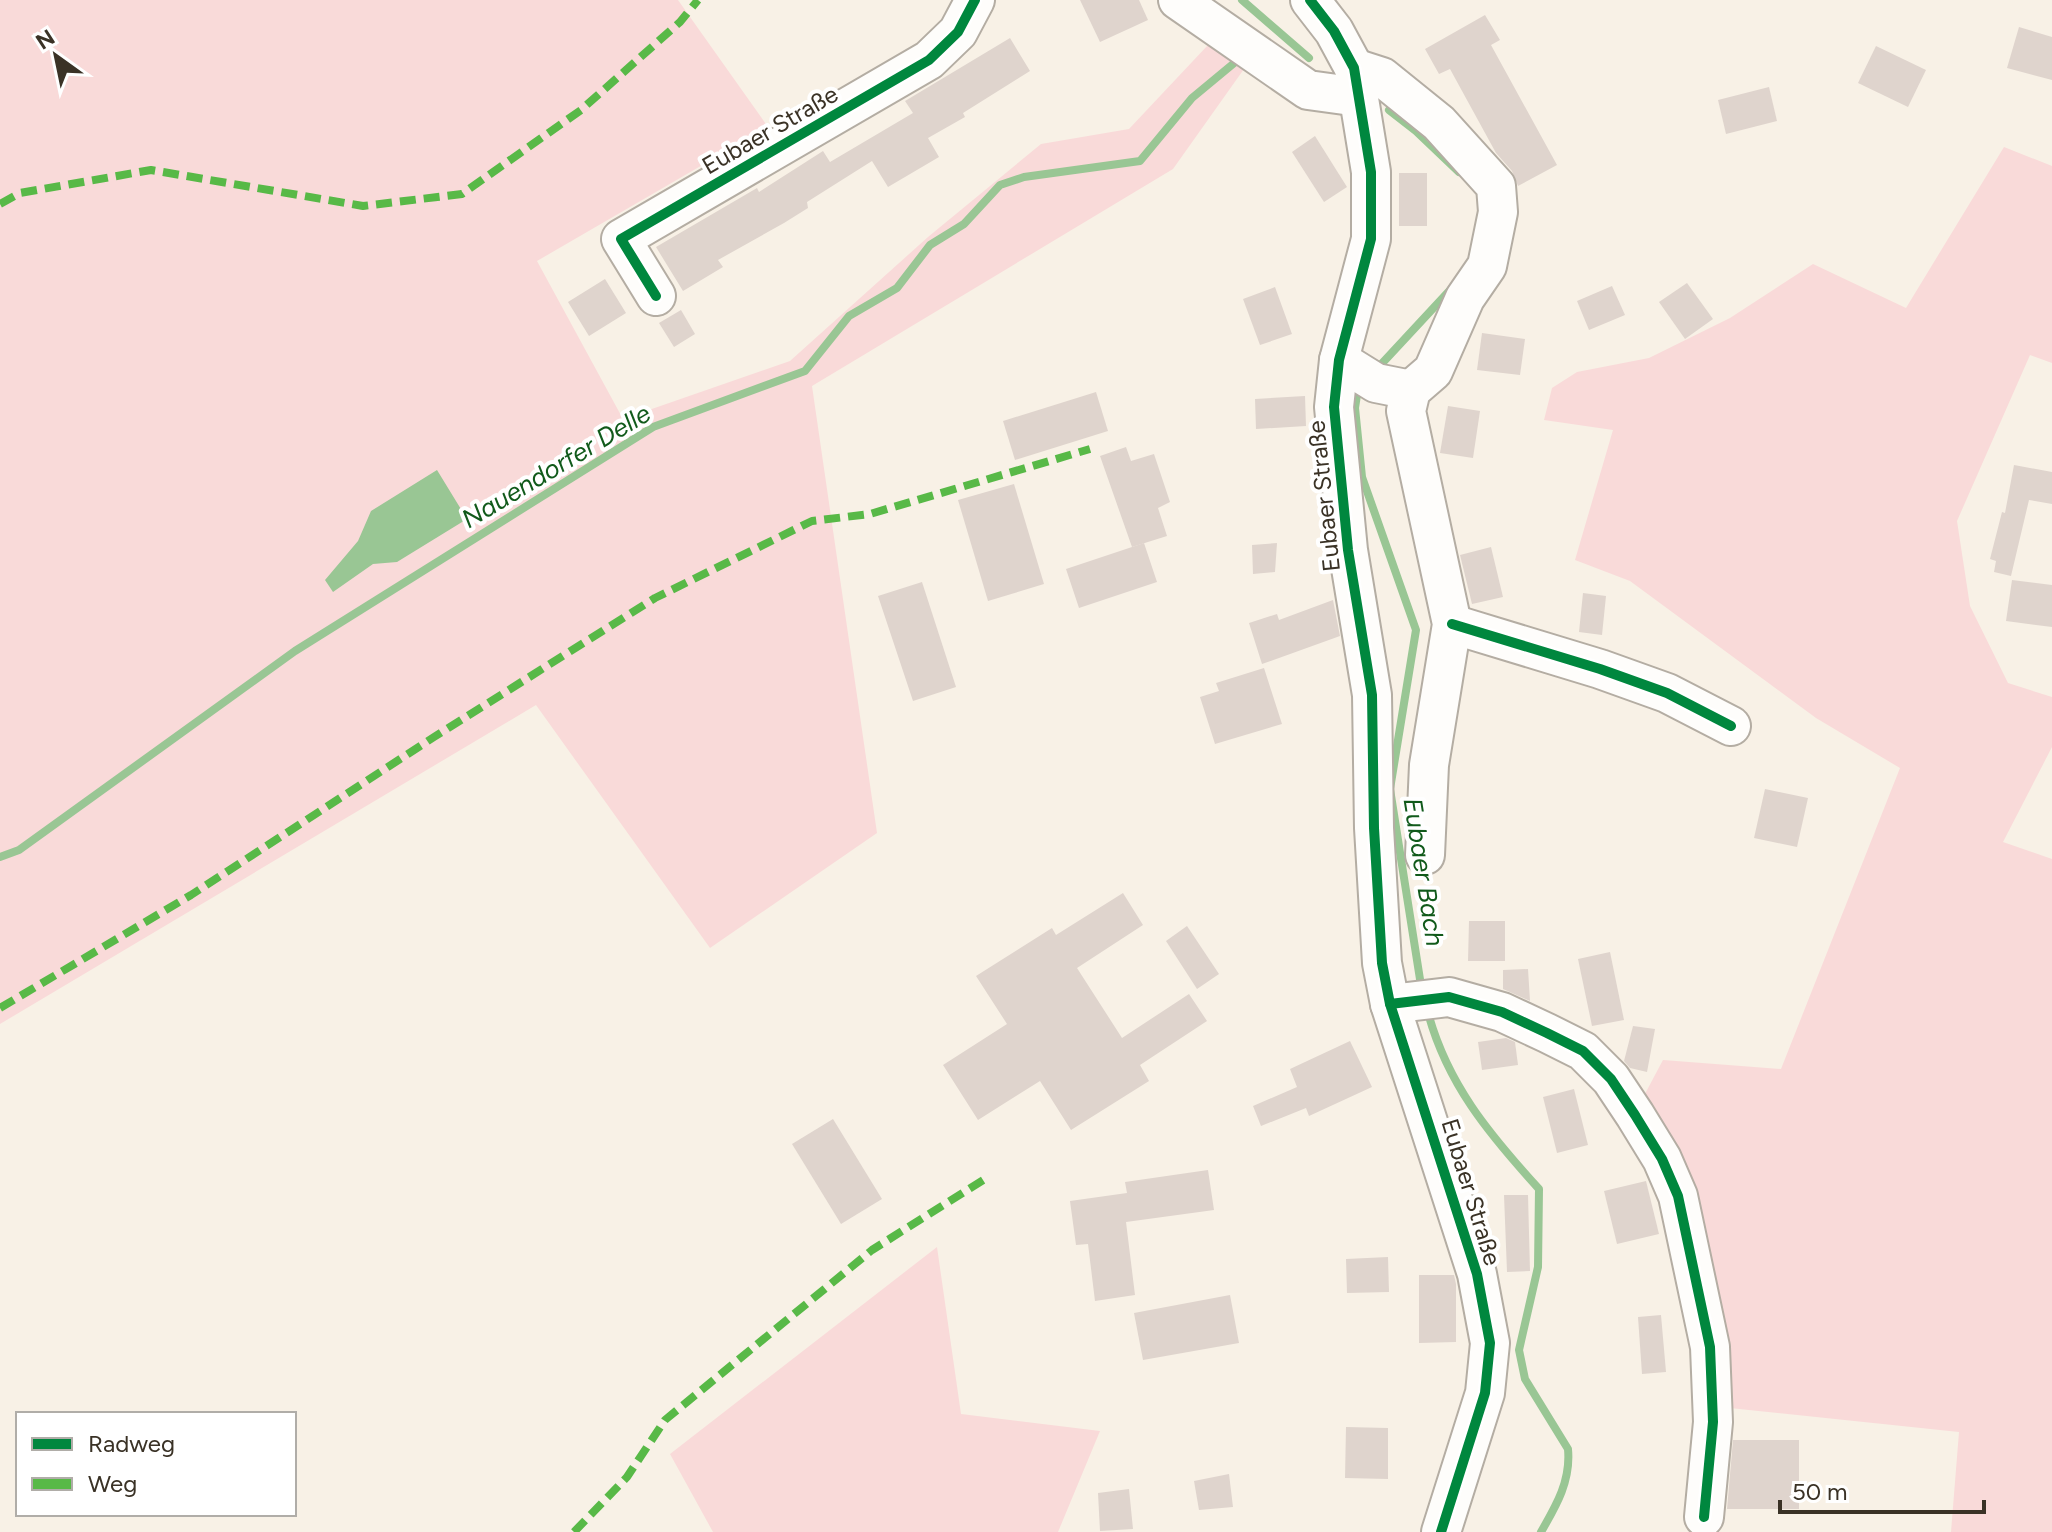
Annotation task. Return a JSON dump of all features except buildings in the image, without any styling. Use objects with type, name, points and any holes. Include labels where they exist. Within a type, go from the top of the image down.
[{"type":"street","name":"Eubaer Straße","points":[[656,296],[621,239],[929,60],[958,32],[975,0]]},
{"type":"street","points":[[1178,0],[1308,90],[1382,77],[1439,123],[1496,186],[1498,212],[1487,266],[1465,298],[1433,371],[1371,376]]},
{"type":"street","name":"Eubaer Straße","points":[[1310,0],[1334,31],[1356,83],[1371,172],[1371,376],[1406,411],[1452,624],[1429,765],[1425,855]]},
{"type":"street","name":"Eubaer Straße","points":[[1371,376],[1334,407],[1348,550],[1372,695],[1374,828],[1382,963],[1413,1001],[1477,1274],[1490,1343],[1485,1393],[1441,1532]]},
{"type":"street","points":[[1452,624],[1667,693],[1731,726]]},
{"type":"street","points":[[1413,1001],[1470,1002],[1502,1012],[1583,1051],[1611,1079],[1662,1159],[1678,1196],[1710,1347],[1713,1422],[1704,1517]]},
{"type":"shaded area","points":[[0,0],[678,0],[768,127],[537,261],[623,419],[790,361],[928,237],[1041,144],[1129,129],[1208,45],[1244,69],[1173,169],[812,386],[877,833],[710,948],[536,705],[0,1024]]},
{"type":"shaded area","points":[[2004,147],[2052,166],[2052,363],[2030,355],[1957,521],[1970,606],[2008,683],[2052,697],[2052,747],[2003,842],[2052,859],[2052,1532],[1951,1532],[1959,1432],[1701,1405],[1671,1221],[1630,1122],[1663,1060],[1781,1069],[1900,768],[1816,718],[1630,581],[1575,560],[1613,430],[1544,420],[1552,388],[1577,372],[1649,358],[1730,318],[1813,264],[1906,308]]},
{"type":"shaded area","points":[[437,470],[467,519],[397,562],[373,564],[333,592],[325,580],[358,541],[371,511]]},
{"type":"shaded area","points":[[937,1247],[961,1414],[1100,1431],[1058,1532],[713,1532],[670,1454]]},
{"type":"waterway","name":"Eubaer Bach","points":[[1242,0],[1309,58]]},
{"type":"waterway","name":"Nauendorfer Delle","points":[[0,857],[19,850],[295,651],[653,427],[805,371],[849,316],[897,288],[930,245],[964,224],[1000,185],[1024,177],[1140,161],[1192,98],[1239,59]]},
{"type":"waterway","name":"Eubaer Bach","points":[[1389,110],[1459,172]]},
{"type":"waterway","name":"Eubaer Bach","points":[[1374,372],[1452,288]]},
{"type":"waterway","name":"Eubaer Bach","points":[[1364,386],[1357,395],[1355,408],[1362,477],[1416,630],[1390,789],[1422,992]]},
{"type":"waterway","name":"Eubaer Bach","points":[[1427,1009],[1445,1061],[1471,1106],[1539,1189],[1538,1267],[1519,1350],[1525,1379],[1568,1449],[1567,1472],[1561,1493],[1541,1532]]},
{"type":"marked path","points":[[0,204],[20,193],[151,170],[363,206],[462,194],[581,110],[680,22],[698,0]]},
{"type":"marked path","points":[[0,1008],[191,895],[655,598],[812,521],[870,514],[1090,449]]},
{"type":"marked path","points":[[574,1532],[627,1477],[665,1420],[872,1250],[988,1177]]},
{"type":"cycle path","points":[[656,296],[621,239],[929,60],[958,32],[975,0]]},
{"type":"cycle path","points":[[1310,0],[1334,31],[1354,68],[1371,172],[1371,239],[1339,360],[1334,407],[1348,550],[1372,695],[1374,828],[1382,963],[1390,1004],[1477,1274],[1490,1343],[1485,1393],[1441,1532]]},
{"type":"cycle path","points":[[1452,624],[1667,693],[1731,726]]},
{"type":"cycle path","points":[[1390,1004],[1449,997],[1502,1012],[1583,1051],[1611,1079],[1662,1159],[1678,1196],[1710,1347],[1713,1422],[1704,1517]]}]
